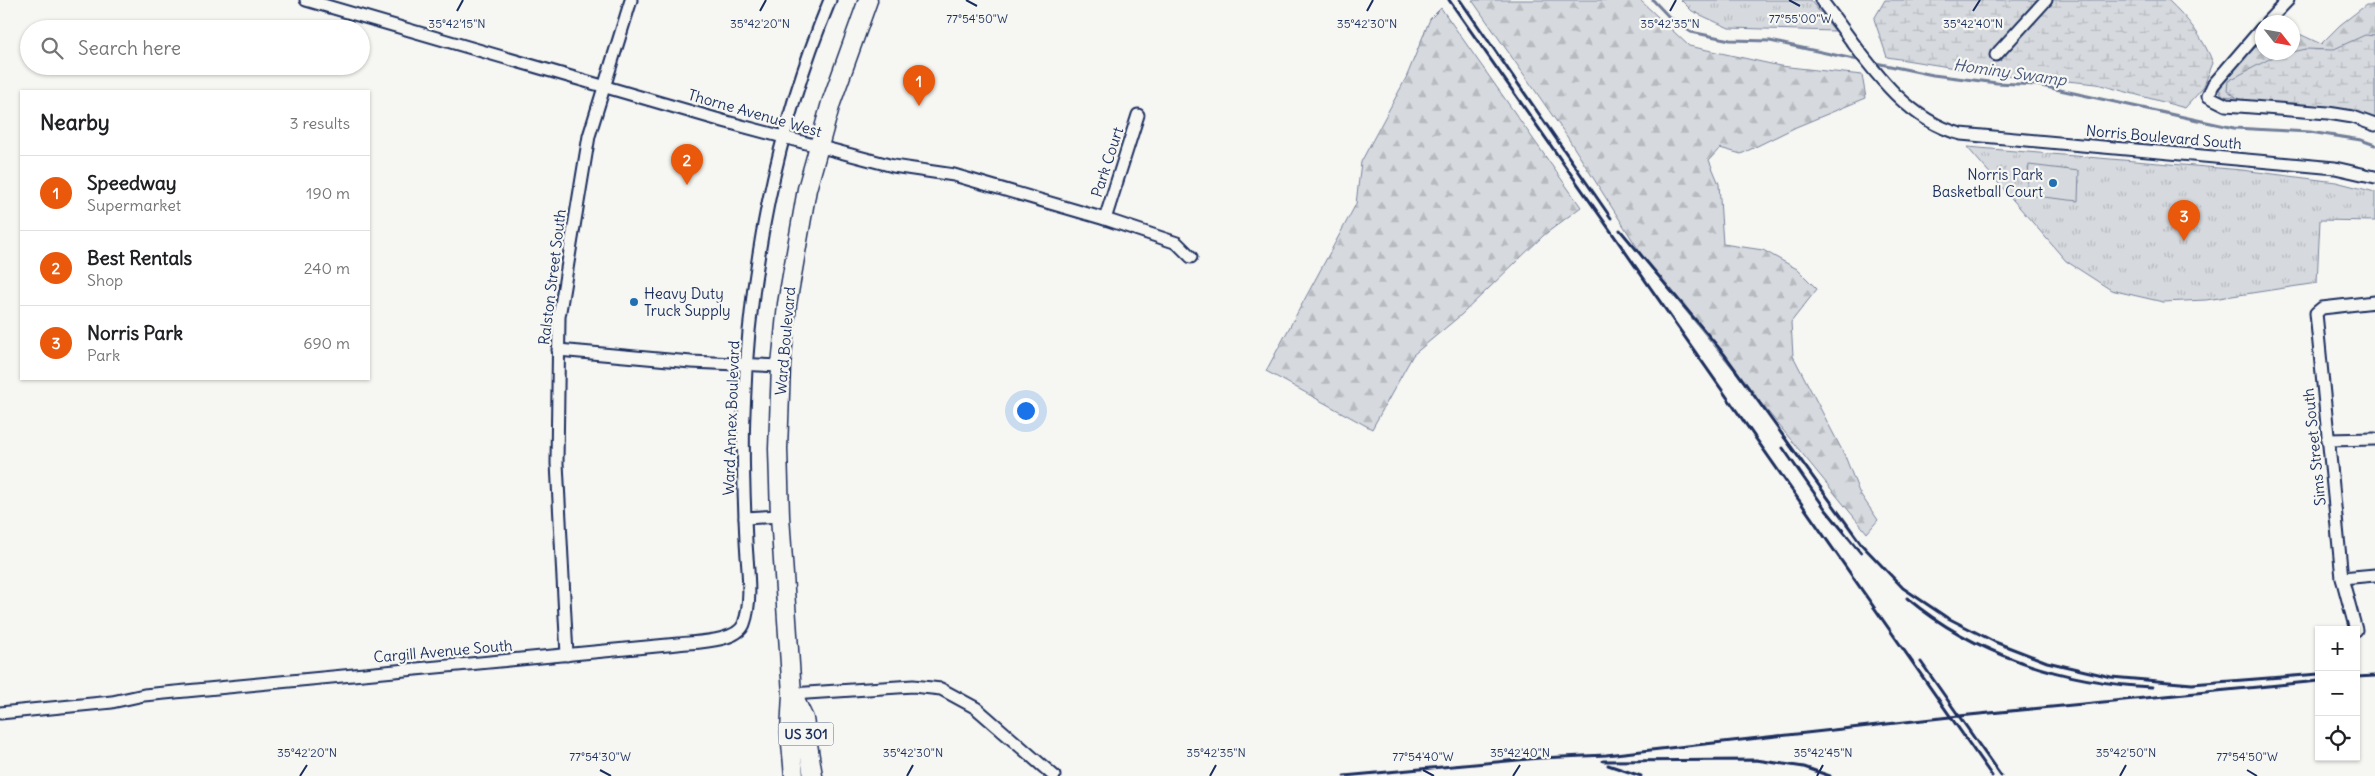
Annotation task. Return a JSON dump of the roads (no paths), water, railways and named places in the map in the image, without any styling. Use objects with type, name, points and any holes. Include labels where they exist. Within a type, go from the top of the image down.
[{"type":"highway","name":"Ward Boulevard","points":[[794,776],[790,732],[792,694],[780,516],[778,449],[781,366],[794,259],[807,189],[837,84],[868,0]]},
{"type":"highway","name":"Ward Boulevard","points":[[792,694],[804,719],[813,776]]},
{"type":"street","name":"Thorne Avenue West","points":[[306,0],[818,147],[893,166],[954,175],[1105,219],[1176,243],[1191,257]]},
{"type":"street","name":"Ralston Street South","points":[[567,655],[557,463],[559,317],[589,136],[631,0]]},
{"type":"street","name":"Ward Annex Boulevard","points":[[745,518],[744,415],[746,364],[760,247],[782,137],[830,0]]},
{"type":"street","name":"Norris Boulevard South","points":[[1821,0],[1892,90],[1916,114],[1949,131],[1961,134],[2335,168],[2375,178]]},
{"type":"street","points":[[1996,55],[2046,0]]},
{"type":"street","points":[[2274,15],[2288,0]]},
{"type":"street","points":[[2255,36],[2213,85],[2208,96],[2226,105],[2328,113],[2353,117],[2375,125]]},
{"type":"street","name":"Park Court","points":[[1105,219],[1138,115]]},
{"type":"street","name":"Sims Street South","points":[[2355,626],[2342,578],[2316,313],[2322,308],[2375,302]]},
{"type":"street","points":[[558,350],[691,362],[781,366]]},
{"type":"street","points":[[2327,440],[2375,440]]},
{"type":"street","points":[[745,518],[780,516]]},
{"type":"street","name":"Cargill Avenue South","points":[[0,713],[112,702],[144,695],[567,655],[724,638],[743,626],[748,605],[745,518]]},
{"type":"street","points":[[2342,578],[2375,575]]},
{"type":"street","points":[[792,694],[914,686],[941,689],[976,708],[1054,776]]},
{"type":"waterway","name":"Hominy Swamp","points":[[1653,0],[1670,18],[1691,32],[1730,40],[1770,41],[1863,61]]},
{"type":"waterway","name":"Hominy Swamp","points":[[1871,62],[1933,75],[1997,83],[2037,85],[2234,128],[2310,132],[2361,140],[2375,145]]},
{"type":"railway","points":[[1449,0],[1992,776]]},
{"type":"railway","points":[[1460,0],[1611,218]]},
{"type":"railway","points":[[1620,230],[1724,354],[1862,545],[1903,588],[1946,617],[1995,642],[2047,662],[2111,677],[2192,684],[2315,674]]},
{"type":"railway","points":[[1783,448],[1826,510],[1861,553]]},
{"type":"railway","points":[[1907,598],[1933,618],[1962,635],[1991,650],[2022,662],[2086,679],[2152,687]]},
{"type":"railway","points":[[1921,662],[2001,776]]},
{"type":"railway","points":[[2360,677],[2375,676]]},
{"type":"railway","points":[[1344,776],[1540,758],[1606,755],[1959,716],[2315,681]]},
{"type":"railway","points":[[1603,761],[1756,760],[1804,767],[1830,776]]},
{"type":"railway","points":[[1608,765],[1641,776]]},
{"type":"place","name":"Speedway","points":[[919,106]]},
{"type":"place","name":"Norris Park Basketball Court","points":[[2053,183]]},
{"type":"place","name":"Best Rentals","points":[[687,185]]},
{"type":"place","name":"Norris Park","points":[[2184,241]]},
{"type":"place","name":"Heavy Duty Truck Supply","points":[[634,302]]}]
